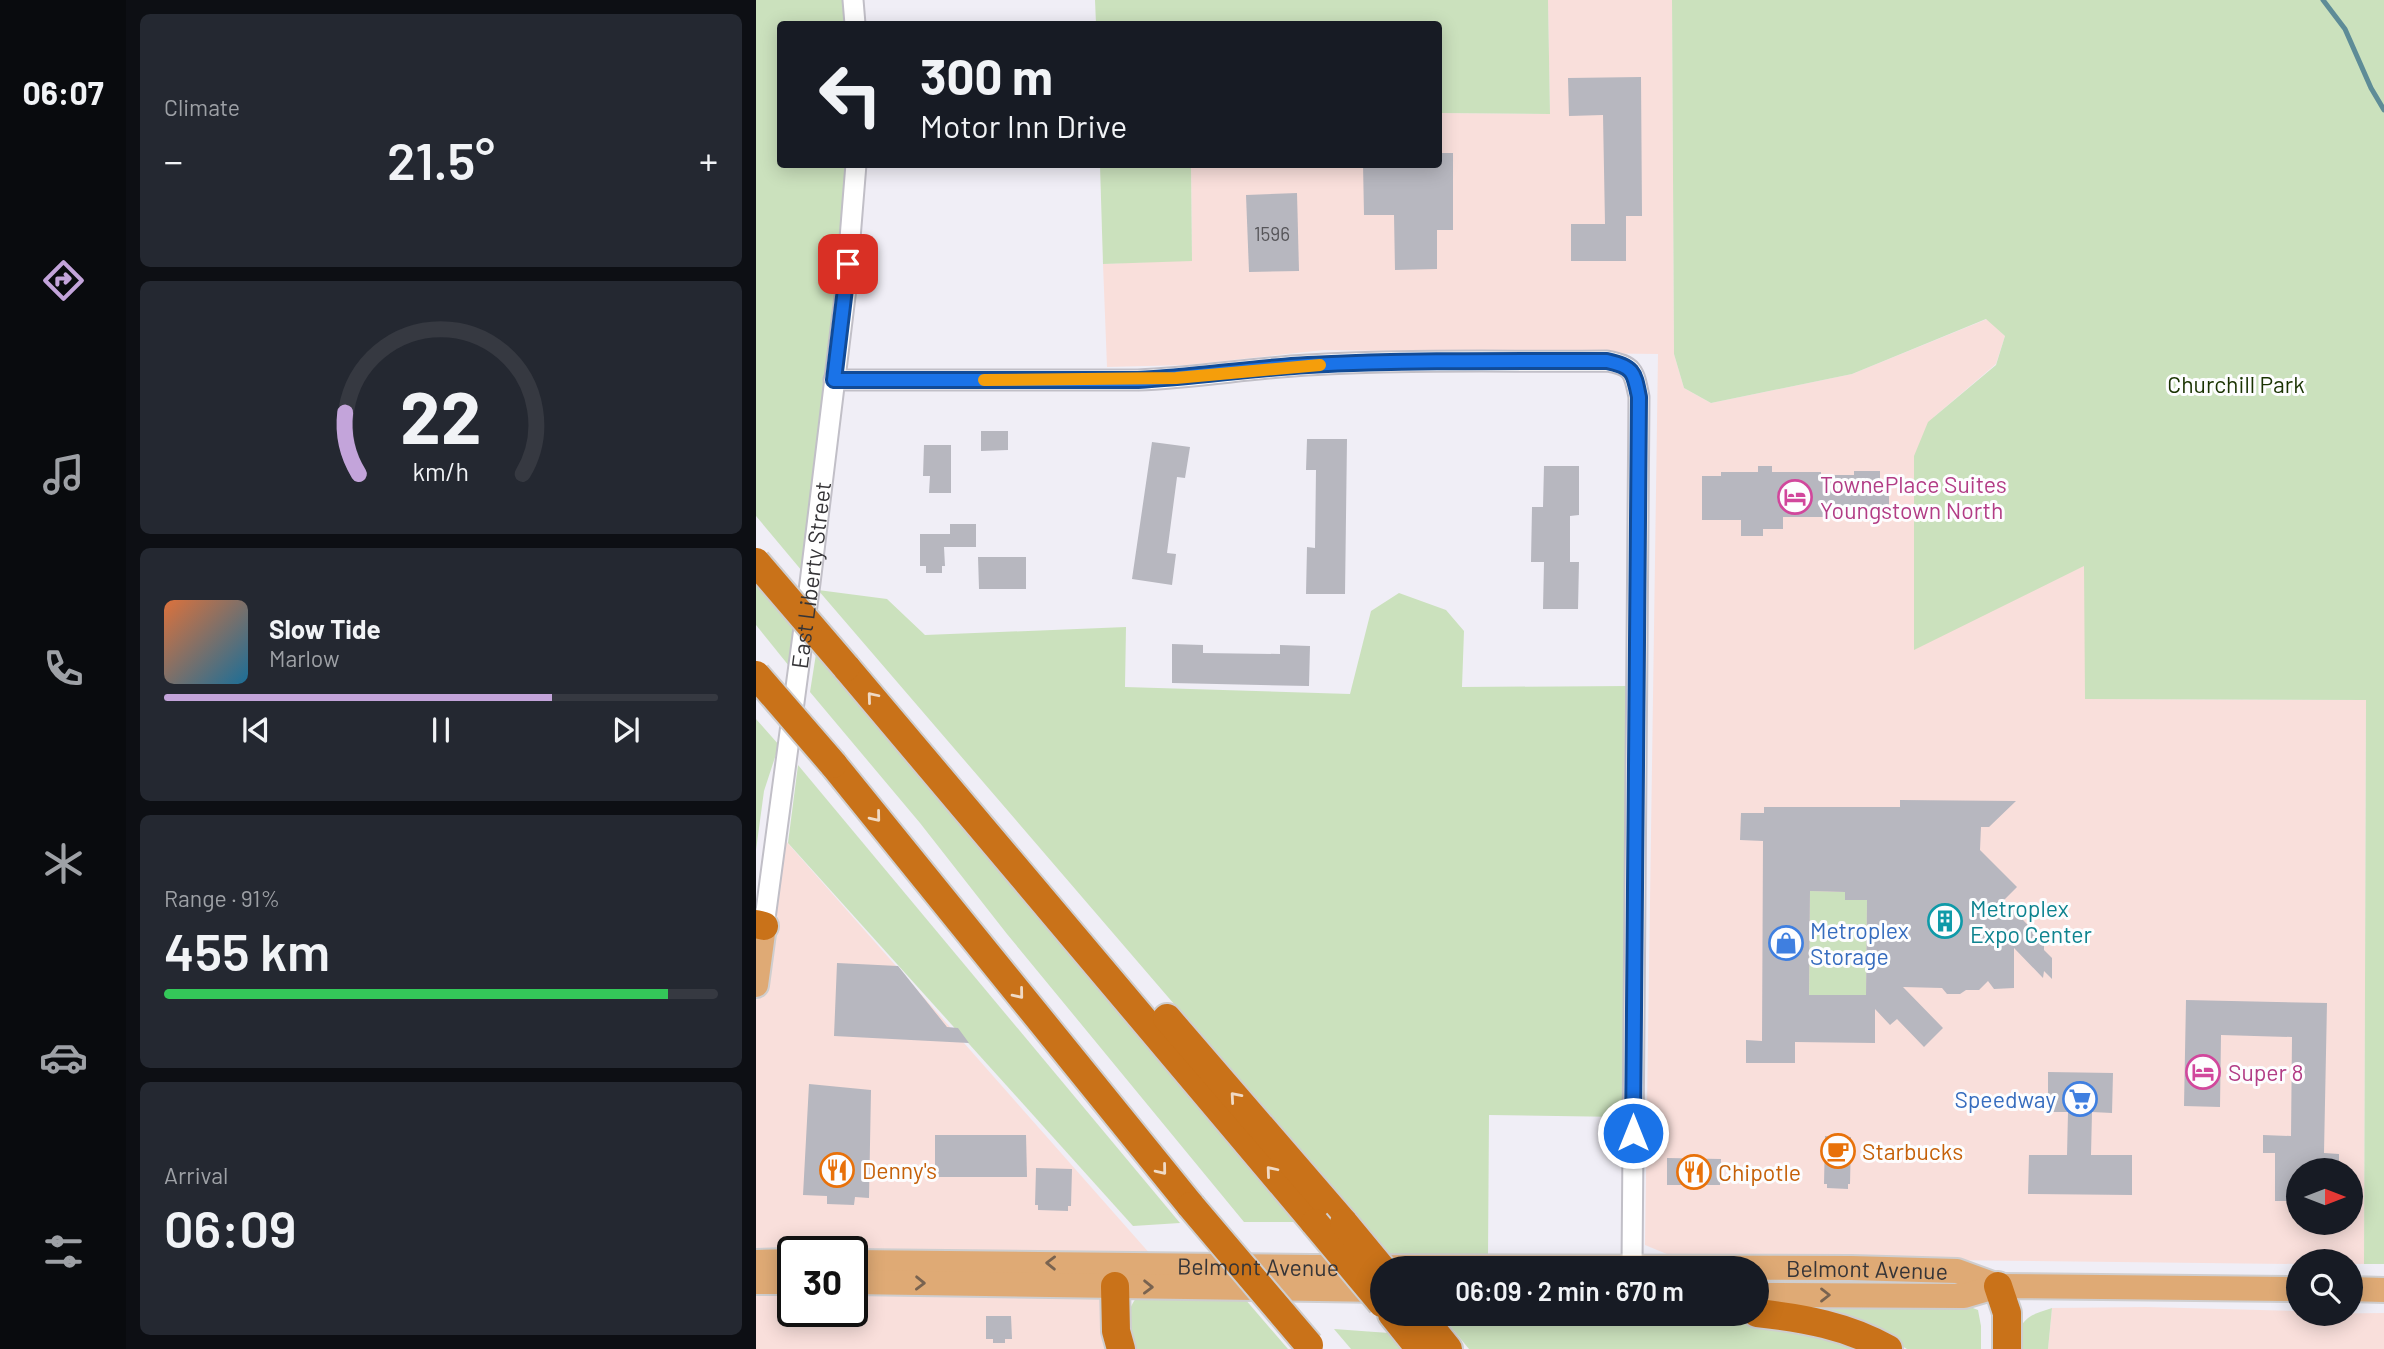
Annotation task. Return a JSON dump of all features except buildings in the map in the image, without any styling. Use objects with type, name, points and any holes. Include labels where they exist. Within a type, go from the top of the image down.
[{"type":"highway","points":[[756,562],[1370,1289]]},
{"type":"highway","points":[[756,675],[833,764],[1191,1206],[1310,1347]]},
{"type":"highway","points":[[893,722],[955,774],[1371,1256]]},
{"type":"highway","points":[[1114,1275],[1116,1331],[1121,1349]]},
{"type":"highway","points":[[1991,1349],[1991,1314],[1998,1286]]},
{"type":"highway","points":[[1998,1286],[2007,1313],[2007,1349]]},
{"type":"highway","points":[[1769,1314],[1844,1329],[1888,1349]]},
{"type":"main road","name":"East Liberty Street","points":[[756,985],[760,925]]},
{"type":"main road","points":[[756,1262],[777,1261]]},
{"type":"main road","name":"Belmont Avenue","points":[[868,1263],[1370,1289]]},
{"type":"main road","name":"Belmont Avenue","points":[[1769,1268],[1957,1271],[1998,1286]]},
{"type":"main road","name":"Belmont Avenue","points":[[868,1282],[1370,1272]]},
{"type":"main road","points":[[756,1282],[777,1282]]},
{"type":"main road","name":"Belmont Avenue","points":[[1769,1295],[1964,1296],[1998,1286],[2286,1289]]},
{"type":"main road","points":[[2363,1289],[2384,1290]]},
{"type":"street","points":[[853,0],[855,21]]},
{"type":"street","name":"East Liberty Street","points":[[760,925],[797,689],[847,274],[856,168]]},
{"type":"street","points":[[834,380],[1138,380],[1306,365],[1607,361],[1622,364],[1634,374],[1639,397],[1632,1256]]},
{"type":"shaded area","points":[[1548,0],[1672,0],[1674,354],[1684,388],[1711,403],[1852,374],[1987,319],[2005,336],[1996,364],[1934,417],[1914,649],[2085,565],[2085,699],[2366,700],[2364,1264],[2363,1249],[2286,1249],[2286,1264],[1672,1256],[1645,1245],[1658,354],[1324,350],[1186,365],[1107,367],[1103,264],[1192,260],[1191,168],[1442,168],[1442,113],[1550,114]]},
{"type":"shaded area","points":[[777,831],[1159,1264],[1114,1264],[1121,1349],[756,1349],[756,985]]},
{"type":"shaded area","points":[[2052,1308],[2286,1311],[2286,1326],[2363,1326],[2363,1313],[2384,1313],[2384,1349],[2048,1349]]},
{"type":"green space","points":[[756,0],[844,0],[846,21],[777,21],[777,168],[847,168],[843,246],[802,571],[756,516]]},
{"type":"green space","points":[[1095,0],[1548,0],[1550,114],[1442,113],[1442,21],[1096,21]]},
{"type":"green space","name":"Churchill Park","points":[[1672,0],[2384,0],[2384,1264],[2364,1264],[2366,700],[2085,699],[2084,566],[1914,650],[1914,456],[1928,422],[1996,365],[2005,336],[1986,319],[1852,374],[1711,403],[1684,388],[1674,354]]},
{"type":"green space","points":[[1100,168],[1191,168],[1192,261],[1103,264]]},
{"type":"green space","points":[[756,583],[794,629],[789,666],[756,625]]},
{"type":"green space","points":[[818,590],[887,599],[925,635],[1126,627],[1125,687],[1350,694],[1371,611],[1399,593],[1446,610],[1464,631],[1462,687],[1628,686],[1623,1117],[1489,1115],[1488,1255],[1389,1254]]},
{"type":"green space","points":[[816,654],[1295,1222],[1244,1222],[1007,934],[920,823],[810,692]]},
{"type":"green space","points":[[756,719],[779,745],[764,791],[756,850]]},
{"type":"green space","points":[[798,765],[1180,1223],[1133,1226],[788,843]]},
{"type":"green space","points":[[1810,891],[1845,892],[1845,900],[1867,900],[1866,995],[1815,995],[1809,1005]]},
{"type":"green space","points":[[1136,1298],[1245,1299],[1288,1349],[1134,1349],[1129,1317]]},
{"type":"green space","points":[[1825,1308],[1973,1308],[1978,1310],[1981,1349],[1907,1349],[1873,1329]]},
{"type":"green space","points":[[2052,1308],[2048,1349],[2017,1349],[2019,1331],[2025,1321]]},
{"type":"green space","points":[[1769,1324],[1867,1349],[1469,1349],[1450,1326],[1769,1326]]},
{"type":"green space","points":[[1334,1329],[1389,1333],[1402,1349],[1351,1349]]},
{"type":"waterway","points":[[2323,0],[2345,29],[2371,88],[2384,110]]},
{"type":"slow traffic","points":[[984,380],[1138,380],[1320,365]]},
{"type":"place","name":"TownePlace Suites Youngstown North","points":[[1795,497]]},
{"type":"place","name":"Metroplex Expo Center","points":[[1945,921]]},
{"type":"place","name":"Metroplex Storage","points":[[1786,943]]},
{"type":"place","name":"Super 8","points":[[2203,1072]]},
{"type":"place","name":"Speedway","points":[[2080,1099]]},
{"type":"place","name":"Starbucks","points":[[1838,1151]]},
{"type":"place","name":"Denny's","points":[[837,1170]]},
{"type":"place","name":"Chipotle","points":[[1694,1172]]},
{"type":"route","points":[[848,264],[834,380],[1138,380],[1306,365],[1607,361],[1622,364],[1634,374],[1639,397],[1633,1133]]}]
